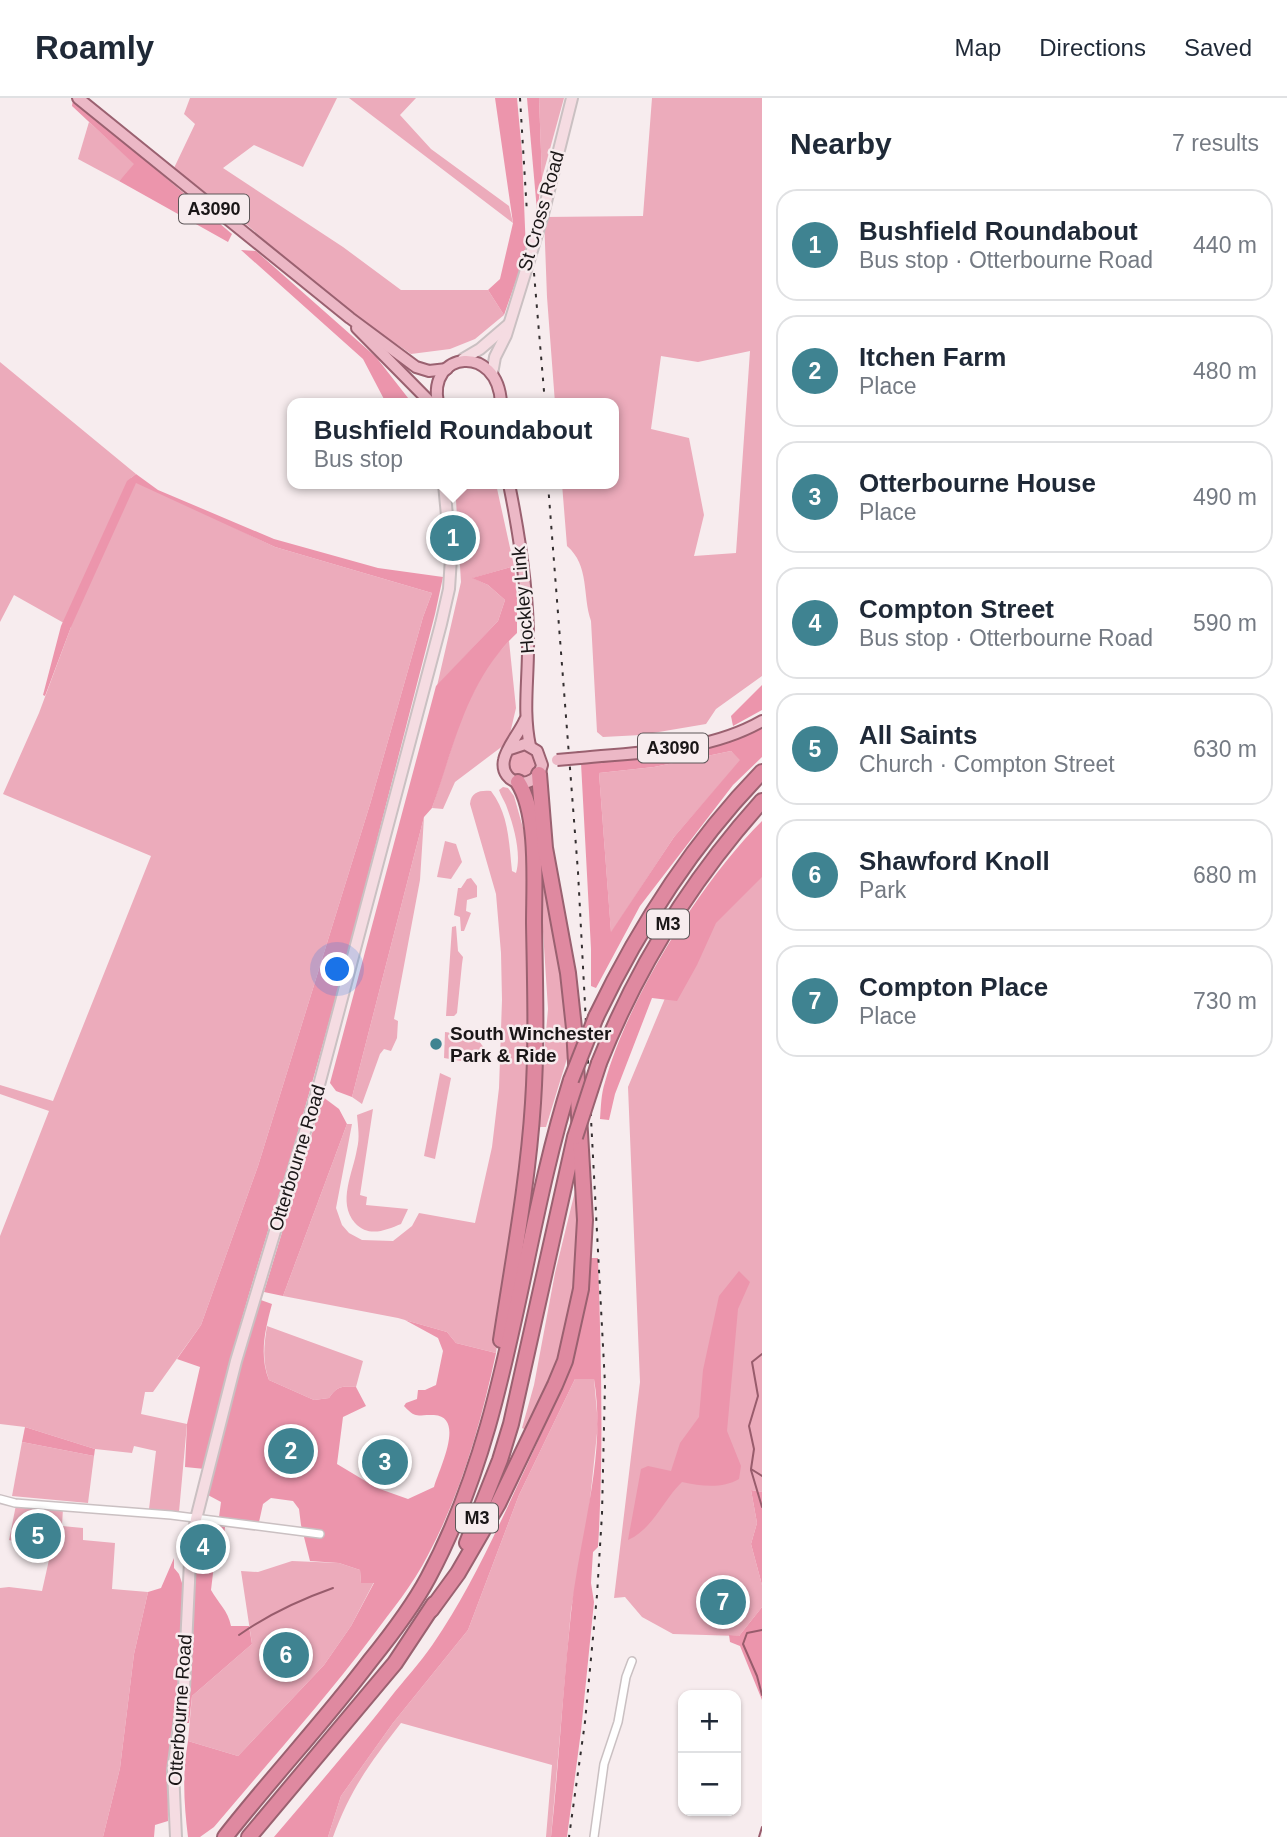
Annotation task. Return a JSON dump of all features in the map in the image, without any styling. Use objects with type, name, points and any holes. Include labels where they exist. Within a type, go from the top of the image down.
[{"type":"highway","name":"M3","points":[[249,1837],[395,1663],[457,1573],[498,1504],[565,1360],[581,1289],[585,1220],[574,1028],[568,973],[545,848],[540,772]]},
{"type":"highway","name":"M3","points":[[225,1837],[332,1711],[427,1580],[452,1530],[471,1481],[514,1322],[553,1139],[571,1080],[596,1017],[622,962],[679,873],[710,831],[762,772]]},
{"type":"highway","name":"M3","points":[[489,1421],[521,1213],[535,1065],[534,881],[530,814],[527,799],[518,782]]},
{"type":"highway","name":"M3","points":[[430,1610],[466,1545],[507,1436],[575,1137],[599,1063],[629,995],[673,915],[701,874],[762,801]]},
{"type":"main road","name":"A3090","points":[[78,98],[350,318],[416,367],[429,371],[447,369]]},
{"type":"main road","name":"A3090","points":[[350,318],[367,340],[426,398]]},
{"type":"main road","points":[[438,398],[441,375],[463,359],[478,362],[492,374],[498,385],[500,398]]},
{"type":"main road","name":"Hockley Link","points":[[510,489],[526,596],[526,717],[530,746]]},
{"type":"main road","name":"Hockley Link","points":[[510,749],[526,717]]},
{"type":"main road","name":"A3090","points":[[540,754],[557,760],[689,746],[730,736],[762,721]]},
{"type":"main road","points":[[520,744],[530,746],[540,754],[540,772],[532,780],[518,782],[509,778],[503,766],[504,757],[510,749],[520,744]]},
{"type":"main road","name":"A3090","points":[[540,772],[557,760]]},
{"type":"street","name":"St Cross Road","points":[[492,374],[495,357],[509,324],[542,218],[572,98]]},
{"type":"street","points":[[463,359],[480,349],[509,324]]},
{"type":"street","name":"Otterbourne Road","points":[[176,1837],[173,1770],[184,1689],[190,1561],[196,1519],[236,1361],[319,1085],[441,624],[449,589],[450,558],[444,489]]},
{"type":"street","points":[[0,1499],[15,1503],[74,1506],[320,1534]]},
{"type":"street","points":[[594,1837],[604,1764],[618,1722],[626,1676],[632,1661]]},
{"type":"shaded area","points":[[190,98],[337,98],[303,167],[254,145],[223,168],[343,247],[401,290],[488,290],[504,315],[475,339],[450,349],[411,354],[342,307],[240,219],[174,168],[195,124],[184,114]]},
{"type":"shaded area","points":[[349,98],[416,98],[400,115],[431,149],[509,206],[513,223]]},
{"type":"shaded area","points":[[495,98],[517,98],[522,153],[526,252],[504,315],[488,290],[500,279],[513,223]]},
{"type":"shaded area","points":[[527,98],[539,98],[542,178],[537,211]]},
{"type":"shaded area","points":[[539,98],[564,98],[542,178]]},
{"type":"shaded area","points":[[652,98],[762,98],[762,676],[716,709],[706,724],[641,735],[603,737],[597,732],[591,621],[579,562],[567,546],[562,489],[619,489],[619,398],[555,398],[544,217],[643,216]],"holes":[[[750,351],[736,553],[694,556],[704,515],[689,438],[651,429],[661,356],[698,362]]]},
{"type":"shaded area","points":[[73,99],[232,234],[228,242],[119,181],[134,164],[72,106]]},
{"type":"shaded area","points":[[89,122],[135,164],[119,181],[78,159]]},
{"type":"shaded area","points":[[241,250],[256,251],[376,357],[408,398],[383,398],[363,359]]},
{"type":"shaded area","points":[[0,362],[136,474],[131,478],[275,547],[432,593],[258,1166],[201,1325],[153,1392],[145,1392],[141,1414],[187,1424],[179,1512],[149,1509],[156,1451],[134,1446],[132,1453],[95,1449],[25,1427],[0,1424],[0,1236],[49,1111],[0,1094],[0,1085],[53,1101],[151,856],[3,794],[39,713],[71,627],[14,595],[0,622]]},
{"type":"shaded area","points":[[136,474],[158,490],[274,539],[378,568],[443,577],[345,961],[300,1125],[241,1320],[205,1469],[185,1467],[187,1424],[200,1367],[177,1359],[201,1325],[258,1166],[432,593],[275,547],[136,483],[71,627],[45,696],[43,695],[61,626],[127,481]]},
{"type":"shaded area","points":[[455,489],[497,489],[514,566],[473,578],[488,585],[505,600],[498,621],[437,686],[461,582]]},
{"type":"shaded area","points":[[514,566],[517,633],[485,672],[474,693],[432,808],[424,817],[352,1097],[336,1091],[330,1083],[436,686],[498,621],[505,600],[488,585],[472,578]]},
{"type":"shaded area","points":[[509,641],[516,708],[508,742],[455,782],[443,809],[432,808],[463,712],[488,664]]},
{"type":"shaded area","points":[[762,685],[762,710],[733,726],[731,716]]},
{"type":"shaded area","points":[[762,726],[762,757],[733,785],[640,906],[596,988],[591,986],[581,763],[619,759]],"holes":[[[731,751],[740,760],[674,837],[611,932],[599,773],[654,767]]]},
{"type":"shaded area","points":[[523,750],[533,754],[537,764],[533,774],[523,778],[513,774],[509,764],[513,754]]},
{"type":"shaded area","points":[[731,751],[741,760],[674,837],[611,933],[599,773],[654,767]]},
{"type":"shaded area","points":[[508,788],[514,796],[525,835],[529,870],[532,996],[527,1128],[496,1353],[456,1343],[447,1332],[398,1318],[283,1296],[347,1124],[352,1124],[336,1208],[342,1225],[349,1233],[362,1240],[393,1241],[412,1226],[419,1213],[475,1223],[492,1147],[499,1088],[502,1000],[496,894],[470,804],[472,797],[483,791],[491,791],[497,800],[505,819],[512,871],[516,873],[516,839],[499,790]]},
{"type":"shaded area","points":[[424,817],[420,880],[394,1019],[398,1021],[397,1038],[391,1051],[384,1049],[380,1054],[362,1104],[352,1097]]},
{"type":"shaded area","points":[[762,821],[762,877],[716,923],[677,1001],[652,998],[615,1094],[609,1120],[600,1119],[601,1100],[616,1049],[649,979],[692,908],[739,846]]},
{"type":"shaded area","points":[[445,841],[456,844],[462,862],[451,879],[437,877]]},
{"type":"shaded area","points":[[762,860],[762,1492],[751,1490],[757,1523],[751,1544],[762,1585],[762,1607],[739,1636],[673,1634],[642,1617],[625,1597],[614,1598],[640,1382],[628,1087],[693,931]]},
{"type":"shaded area","points":[[544,867],[561,969],[569,1052],[546,1127],[538,1127],[548,1009],[539,869]]},
{"type":"shaded area","points":[[471,878],[477,886],[477,897],[467,900],[466,911],[471,913],[464,931],[461,931],[460,917],[454,915],[458,888]]},
{"type":"shaded area","points":[[456,926],[458,951],[463,957],[457,1013],[454,1016],[446,1016],[452,927]]},
{"type":"shaded area","points":[[445,1032],[475,1036],[485,1049],[478,1060],[444,1058]]},
{"type":"shaded area","points":[[440,1073],[451,1078],[435,1159],[424,1156]]},
{"type":"shaded area","points":[[323,1097],[339,1109],[347,1124],[283,1296],[264,1292]]},
{"type":"shaded area","points":[[373,1109],[360,1195],[367,1197],[366,1205],[408,1209],[401,1224],[372,1231],[360,1228],[355,1223],[347,1206],[347,1197],[358,1145],[357,1115]]},
{"type":"shaded area","points":[[578,1179],[578,1250],[573,1297],[555,1366],[526,1430],[522,1428],[534,1385],[555,1273]]},
{"type":"shaded area","points":[[591,1258],[598,1258],[600,1511],[598,1547],[593,1552],[591,1583],[594,1602],[581,1731],[567,1837],[551,1837],[571,1613],[595,1467],[597,1409],[594,1379],[575,1379],[519,1495],[468,1630],[393,1723],[341,1796],[328,1837],[274,1837],[423,1658],[472,1579],[560,1390],[577,1339]]},
{"type":"shaded area","points":[[739,1271],[750,1282],[738,1309],[727,1431],[741,1466],[739,1479],[719,1485],[682,1482],[651,1522],[628,1540],[641,1469],[648,1466],[671,1471],[680,1443],[699,1417],[703,1370],[719,1296]]},
{"type":"shaded area","points":[[258,1299],[272,1304],[265,1333],[264,1352],[269,1380],[314,1400],[329,1398],[340,1388],[356,1387],[366,1406],[343,1417],[337,1464],[377,1488],[408,1499],[434,1487],[445,1457],[449,1434],[448,1425],[443,1418],[415,1415],[404,1406],[417,1399],[418,1390],[436,1385],[443,1351],[438,1338],[405,1320],[447,1332],[456,1343],[496,1353],[477,1431],[461,1481],[440,1531],[416,1577],[333,1686],[214,1827],[200,1837],[188,1837],[184,1789],[188,1741],[238,1756],[324,1665],[351,1626],[374,1583],[361,1583],[360,1570],[339,1563],[310,1561],[299,1509],[293,1501],[271,1498],[263,1504],[259,1522],[219,1517],[221,1502],[206,1494]]},
{"type":"shaded area","points":[[267,1326],[363,1361],[356,1387],[340,1388],[329,1398],[314,1400],[269,1380],[264,1353]]},
{"type":"shaded area","points":[[575,1379],[594,1379],[598,1424],[588,1519],[571,1610],[551,1837],[546,1837],[552,1765],[401,1723],[362,1777],[346,1805],[333,1837],[328,1837],[341,1796],[393,1723],[468,1630],[519,1495]]},
{"type":"shaded area","points":[[25,1427],[95,1449],[94,1456],[22,1442]]},
{"type":"shaded area","points":[[22,1442],[94,1456],[88,1503],[12,1496]]},
{"type":"shaded area","points":[[751,1490],[762,1492],[762,1585],[751,1544],[757,1523]]},
{"type":"shaded area","points":[[16,1505],[63,1508],[62,1526],[83,1528],[83,1540],[115,1543],[112,1589],[148,1592],[134,1654],[120,1768],[103,1837],[0,1837],[0,1588],[42,1591],[51,1551],[9,1540]]},
{"type":"shaded area","points":[[202,1522],[225,1527],[223,1548],[216,1548],[211,1590],[231,1626],[249,1626],[252,1644],[192,1696],[189,1723],[186,1723],[187,1701],[172,1760],[168,1821],[155,1825],[154,1837],[103,1837],[120,1768],[134,1654],[148,1592],[161,1588],[174,1558],[174,1568],[184,1589],[192,1579],[197,1561],[198,1531]]},
{"type":"shaded area","points":[[292,1561],[339,1563],[360,1570],[361,1583],[374,1582],[351,1626],[324,1665],[238,1756],[188,1741],[192,1696],[252,1644],[241,1571],[258,1572]]},
{"type":"shaded area","points":[[762,1607],[762,1700],[740,1646],[730,1642],[729,1635],[739,1636]]},
{"type":"waterway","points":[[762,1354],[752,1362],[758,1396],[749,1426],[754,1449],[751,1469],[762,1476]]},
{"type":"waterway","points":[[751,1470],[762,1507]]},
{"type":"waterway","points":[[239,1635],[284,1608],[333,1588]]},
{"type":"waterway","points":[[762,1630],[747,1633],[743,1644],[762,1695]]},
{"type":"waterway","points":[[759,1837],[762,1827]]},
{"type":"railway","points":[[520,98],[527,213]]},
{"type":"railway","points":[[534,273],[545,398]]},
{"type":"railway","points":[[548,489],[578,872],[605,1384],[597,1595],[585,1722],[569,1837]]},
{"type":"place","name":"Bushfield Roundabout","points":[[453,538]]},
{"type":"place","name":"South Winchester Park & Ride","points":[[436,1044]]},
{"type":"place","name":"Itchen Farm","points":[[291,1451]]},
{"type":"place","name":"Otterbourne House","points":[[385,1462]]},
{"type":"place","name":"All Saints","points":[[38,1536]]},
{"type":"place","name":"Compton Street","points":[[203,1547]]},
{"type":"place","name":"Compton Place","points":[[723,1602]]},
{"type":"place","name":"Shawford Knoll","points":[[286,1655]]}]
